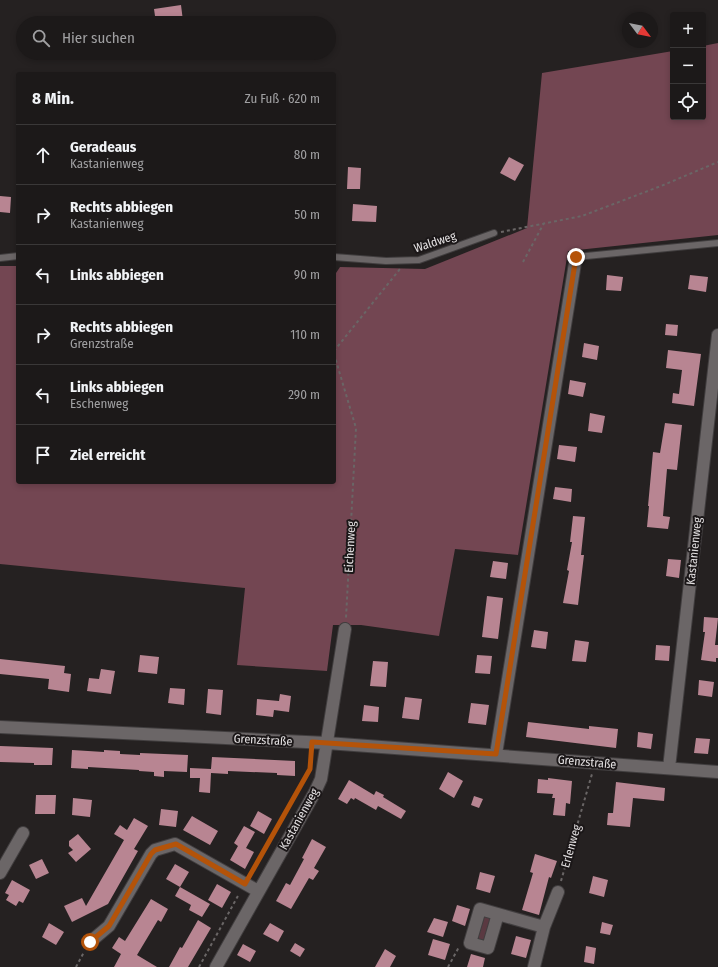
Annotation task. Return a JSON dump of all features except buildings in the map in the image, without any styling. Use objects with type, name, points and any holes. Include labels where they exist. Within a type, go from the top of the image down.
[{"type":"street","points":[[496,754],[576,257]]},
{"type":"street","name":"Kastanienweg","points":[[669,768],[718,335]]},
{"type":"street","points":[[327,742],[346,629]]},
{"type":"street","name":"Grenzstraße","points":[[0,727],[327,742],[718,772]]},
{"type":"street","name":"Kastanienweg","points":[[216,967],[321,779],[327,742]]},
{"type":"street","points":[[0,873],[23,833]]},
{"type":"street","points":[[90,942],[109,926],[151,854],[155,850],[176,844],[258,891]]},
{"type":"street","points":[[534,967],[544,927],[558,892]]},
{"type":"street","points":[[498,914],[488,948],[470,943],[480,910],[498,914],[544,927]]},
{"type":"lane","name":"Waldweg","points":[[336,257],[386,262],[419,260],[494,233]]},
{"type":"lane","points":[[576,257],[718,243]]},
{"type":"lane","points":[[0,258],[16,256]]},
{"type":"path","points":[[494,233],[582,216],[718,162]]},
{"type":"path","points":[[523,262],[544,223]]},
{"type":"path","points":[[336,349],[408,261]]},
{"type":"path","name":"Eichenweg","points":[[336,361],[356,428],[346,629]]},
{"type":"path","points":[[199,967],[310,769],[312,742]]},
{"type":"path","name":"Erlenweg","points":[[558,892],[595,763]]},
{"type":"path","points":[[76,967],[90,942]]},
{"type":"path","points":[[448,967],[461,944],[470,943]]},
{"type":"shaded area","points":[[718,43],[718,235],[568,251],[518,555],[455,549],[439,636],[361,625],[333,625],[327,671],[237,665],[245,588],[0,564],[0,266],[16,266],[16,484],[336,484],[336,273],[340,267],[425,269],[527,228],[542,73],[670,52],[670,120],[706,120],[706,45]]},
{"type":"shaded area","points":[[490,916],[491,919],[486,939],[483,940],[479,939],[478,936],[483,918]]},
{"type":"route","points":[[90,942],[109,926],[151,854],[155,850],[176,844],[245,884],[310,769],[312,742],[496,754],[576,257]]}]
